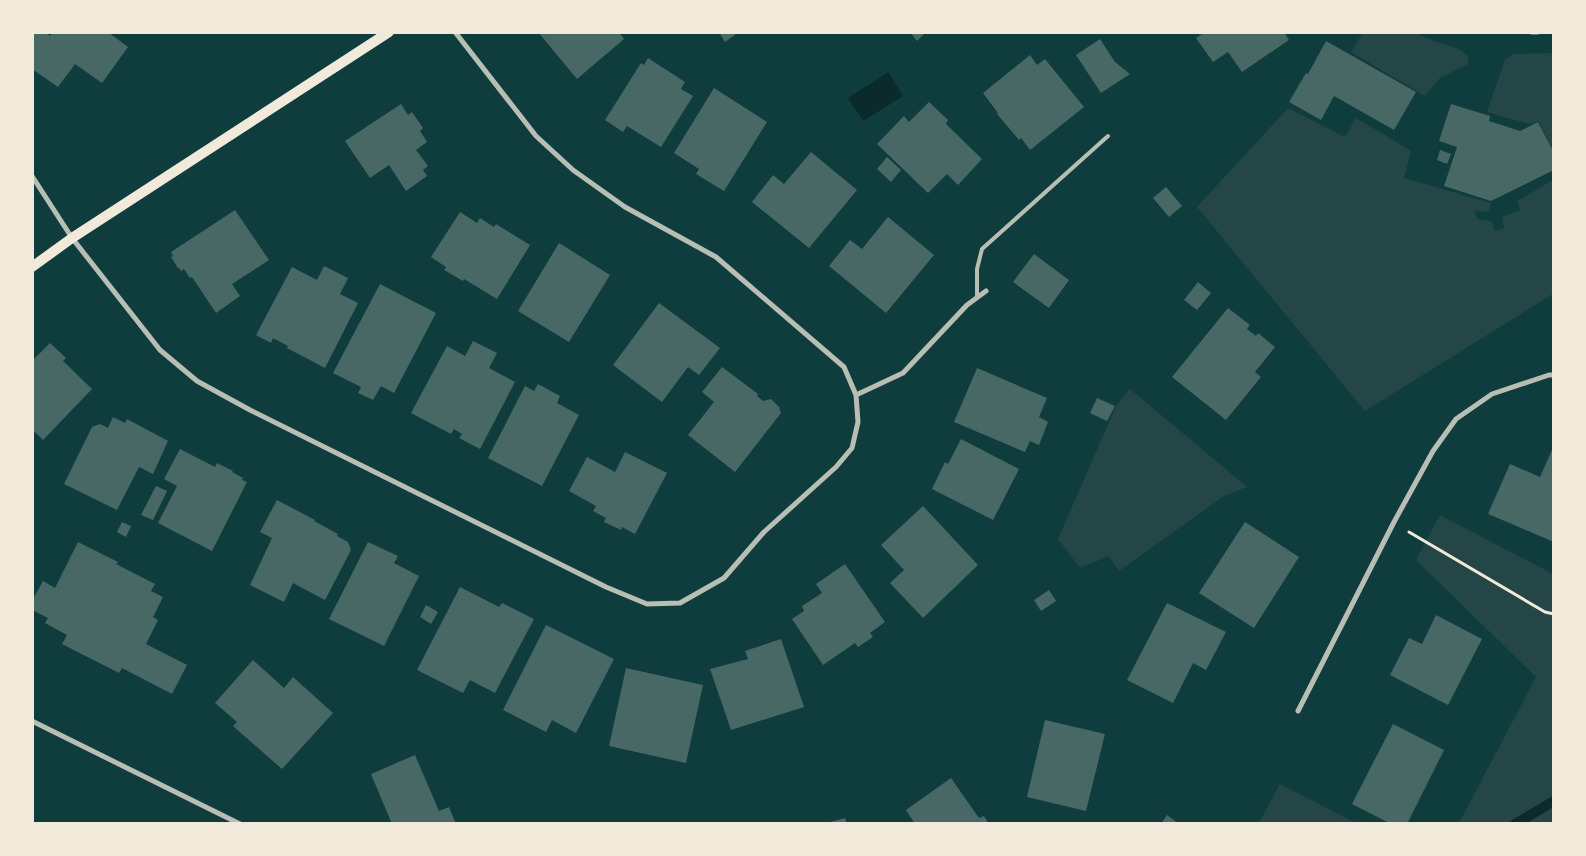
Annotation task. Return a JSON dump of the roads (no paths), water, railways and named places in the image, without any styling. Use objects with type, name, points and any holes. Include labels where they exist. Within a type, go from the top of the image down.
[{"type":"main road","points":[[32,267],[72,238],[389,32]]},
{"type":"street","points":[[32,176],[72,238],[160,350],[197,381],[250,410],[606,588],[647,604],[680,603],[724,578],[764,532],[836,467],[852,448],[858,422],[856,395],[844,367],[716,257],[625,206],[572,170],[536,136],[455,32]]},
{"type":"street","points":[[1532,32],[1538,32]]},
{"type":"street","points":[[856,395],[903,373],[966,304],[986,291]]},
{"type":"street","points":[[1298,711],[1394,522],[1433,451],[1456,419],[1492,394],[1554,375]]},
{"type":"street","points":[[32,721],[240,824]]},
{"type":"lane","points":[[977,297],[976,269],[982,249],[1108,136]]},
{"type":"waterway","points":[[1515,824],[1554,801]]}]
